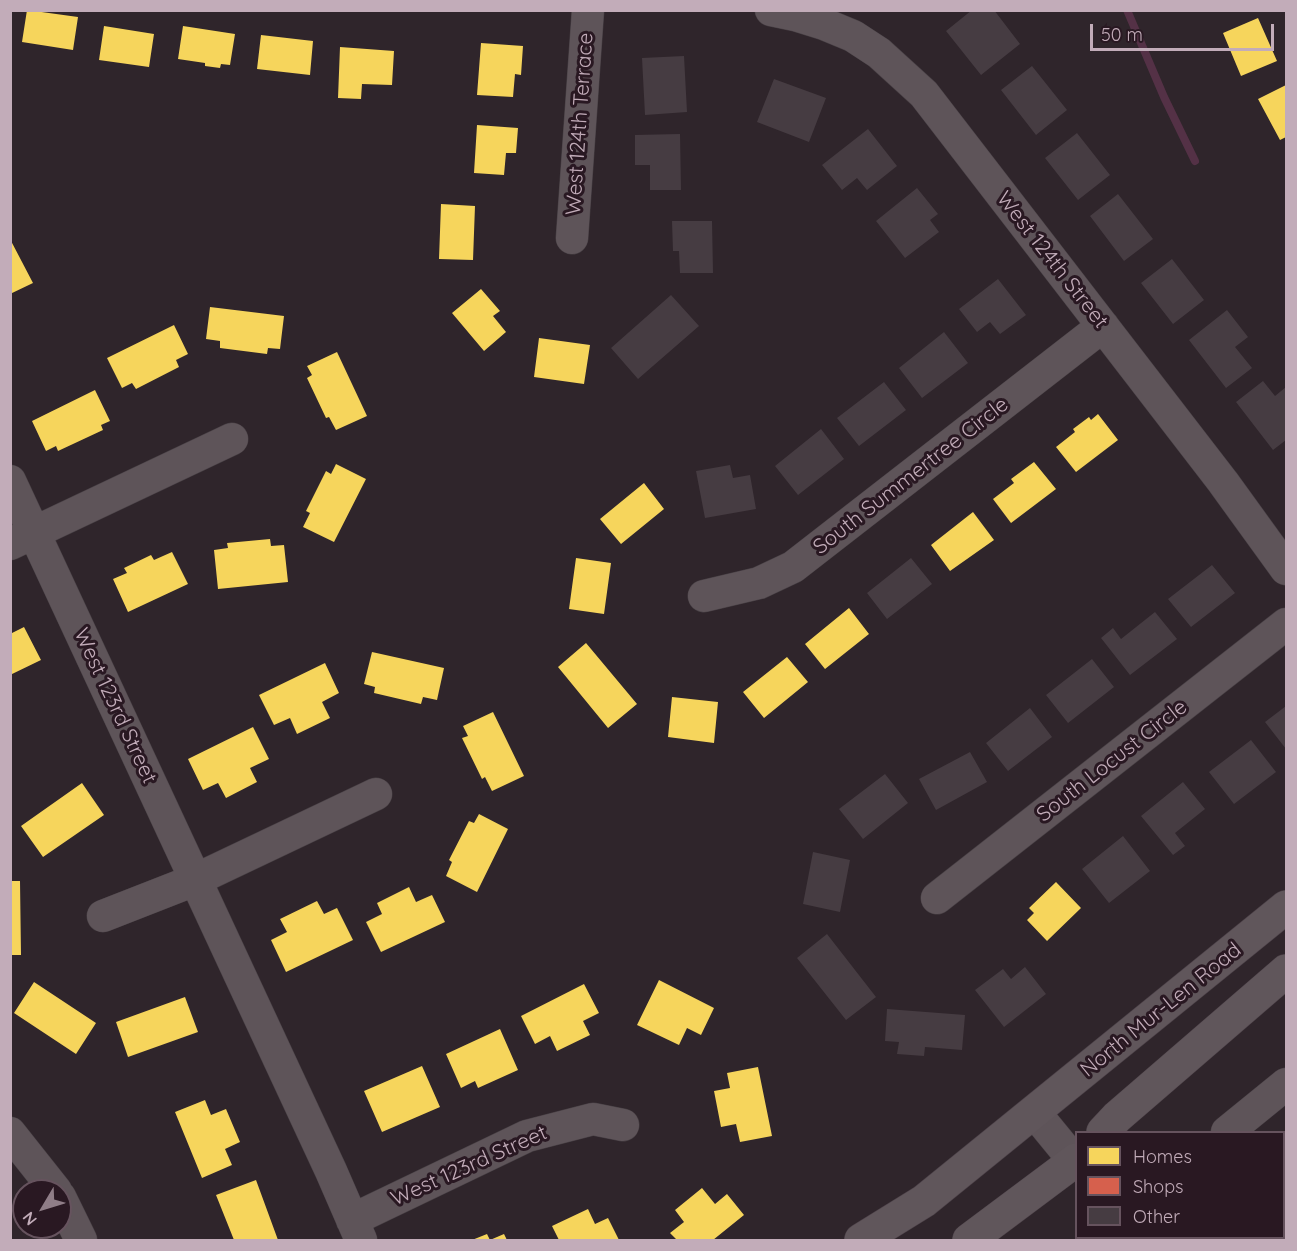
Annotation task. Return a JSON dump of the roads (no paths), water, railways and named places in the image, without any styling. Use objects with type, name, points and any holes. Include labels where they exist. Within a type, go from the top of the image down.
[{"type":"main road","name":"North Mur-Len Road","points":[[861,1240],[924,1201],[1287,908]]},
{"type":"main road","points":[[1104,1131],[1287,971]]},
{"type":"main road","points":[[969,1240],[1075,1162]]},
{"type":"street","name":"West 124th Terrace","points":[[572,238],[588,10]]},
{"type":"street","name":"West 124th Street","points":[[771,10],[824,24],[853,36],[879,53],[924,94],[1287,569]]},
{"type":"street","name":"South Summertree Circle","points":[[704,596],[759,584],[793,567],[1103,326]]},
{"type":"street","points":[[23,538],[232,439]]},
{"type":"street","name":"West 123rd Street","points":[[10,481],[23,538],[195,880],[357,1230],[527,1136],[593,1119],[623,1125]]},
{"type":"street","name":"South Locust Circle","points":[[937,898],[1287,624]]},
{"type":"street","points":[[103,916],[195,880],[376,794]]},
{"type":"street","points":[[1228,1131],[1287,1084]]},
{"type":"street","points":[[1035,1113],[1075,1160]]},
{"type":"street","points":[[10,1133],[46,1179]]},
{"type":"street","points":[[72,1222],[81,1240]]},
{"type":"waterway","points":[[1127,10],[1164,97],[1195,161]]}]
